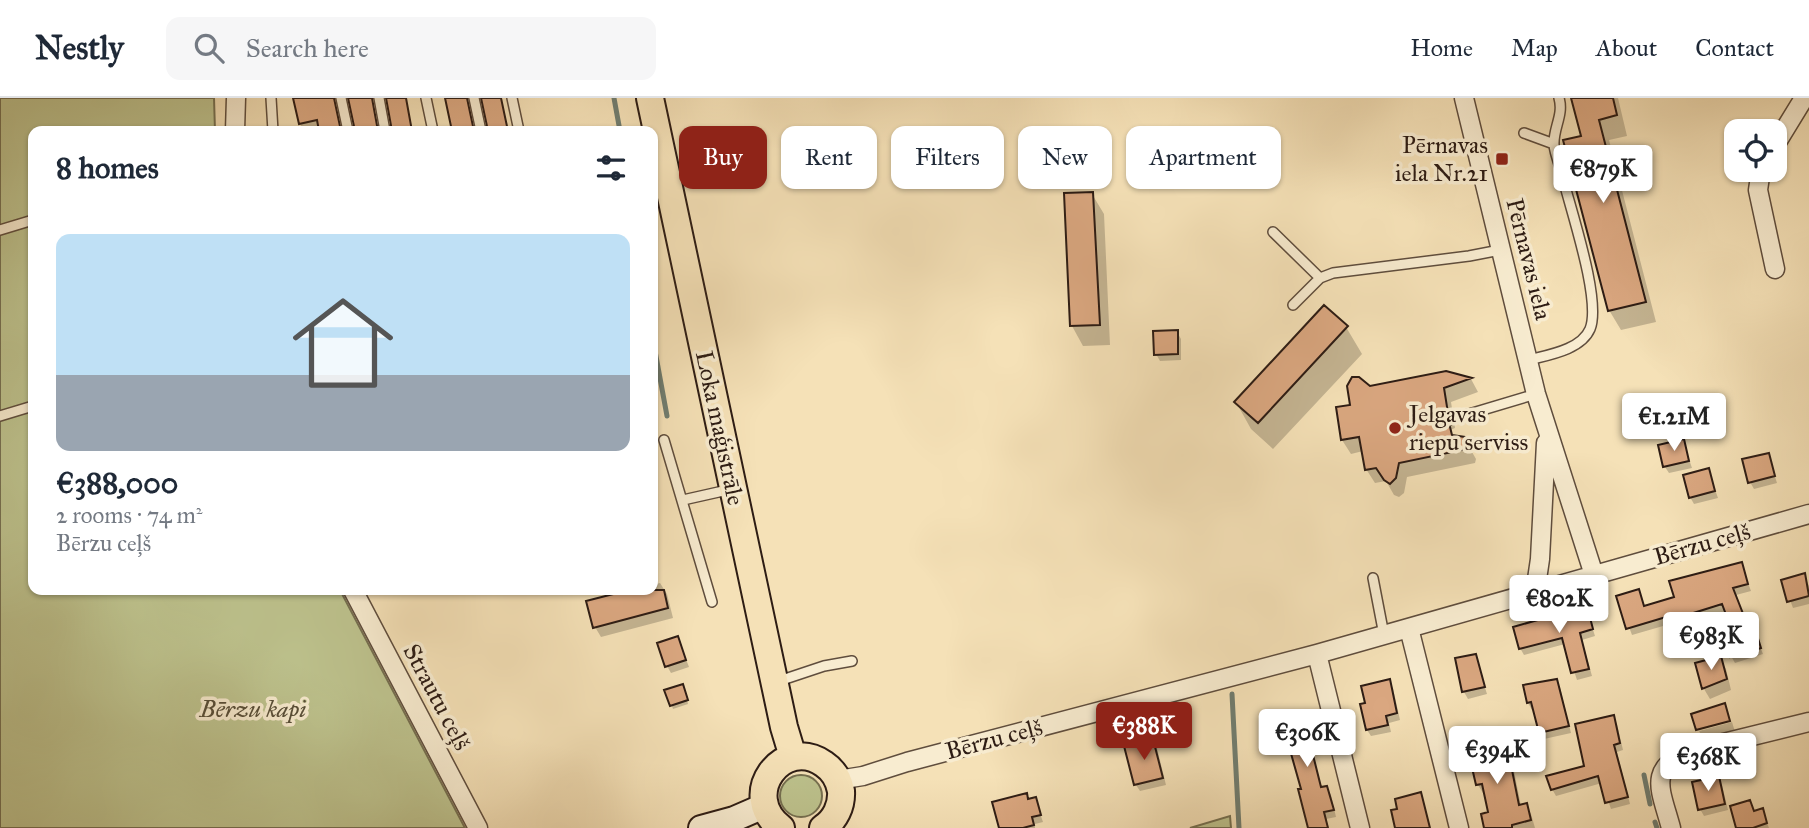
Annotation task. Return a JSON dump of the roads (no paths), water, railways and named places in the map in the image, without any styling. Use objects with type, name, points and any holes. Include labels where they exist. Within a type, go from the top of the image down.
[{"type":"main road","name":"Loka maģistrāle","points":[[650,98],[656,126]]},
{"type":"main road","name":"Loka maģistrāle","points":[[658,136],[793,757]]},
{"type":"main road","points":[[780,828],[769,818],[764,806],[762,793],[766,781],[772,770],[781,762],[793,757],[806,757],[819,760],[850,778],[841,792],[835,817],[823,828]]},
{"type":"street","points":[[235,126],[236,98]]},
{"type":"street","name":"Pērnavas iela","points":[[1464,98],[1546,431]]},
{"type":"street","points":[[1787,126],[1804,98]]},
{"type":"street","points":[[1759,182],[1758,190],[1775,269]]},
{"type":"street","points":[[1546,431],[1594,575]]},
{"type":"street","points":[[1535,593],[1540,559],[1546,431]]},
{"type":"street","name":"Bērzu ceļš","points":[[850,778],[1317,654],[1809,514]]},
{"type":"street","name":"Strautu ceļš","points":[[356,595],[478,828]]},
{"type":"street","points":[[1409,628],[1459,828]]},
{"type":"street","points":[[1317,654],[1360,828]]},
{"type":"street","points":[[1671,828],[1660,787],[1662,770],[1672,758],[1809,722]]},
{"type":"street","points":[[701,828],[734,819],[764,806]]},
{"type":"lane","points":[[271,98],[273,126]]},
{"type":"lane","points":[[341,98],[347,126]]},
{"type":"lane","points":[[379,98],[384,126]]},
{"type":"lane","points":[[426,98],[432,126]]},
{"type":"lane","points":[[474,98],[480,126]]},
{"type":"lane","points":[[512,98],[518,126]]},
{"type":"lane","points":[[1529,360],[1566,349],[1582,340],[1590,330],[1592,317],[1591,290],[1554,144],[1562,109],[1559,98]]},
{"type":"lane","points":[[1524,133],[1554,144]]},
{"type":"lane","points":[[0,230],[28,222]]},
{"type":"lane","points":[[1273,232],[1320,278]]},
{"type":"lane","points":[[1293,305],[1320,278],[1333,272],[1500,250]]},
{"type":"lane","points":[[1449,420],[1536,394]]},
{"type":"lane","points":[[0,416],[28,408]]},
{"type":"lane","points":[[664,440],[712,601]]},
{"type":"lane","points":[[683,500],[733,489]]},
{"type":"lane","points":[[1373,578],[1384,635]]},
{"type":"lane","points":[[775,682],[824,666],[852,661]]},
{"type":"waterway","points":[[614,98],[619,126]]},
{"type":"waterway","points":[[658,367],[667,416]]},
{"type":"waterway","points":[[1232,694],[1239,828]]},
{"type":"waterway","points":[[1644,775],[1650,804]]},
{"type":"waterway","points":[[1655,822],[1657,828]]},
{"type":"place","name":"Pērnavas iela Nr.21","points":[[1502,159]]},
{"type":"place","name":"Jelgavas riepu serviss","points":[[1395,428]]},
{"type":"park label","name":"Bērzu kapi","points":[[253,709]]}]
